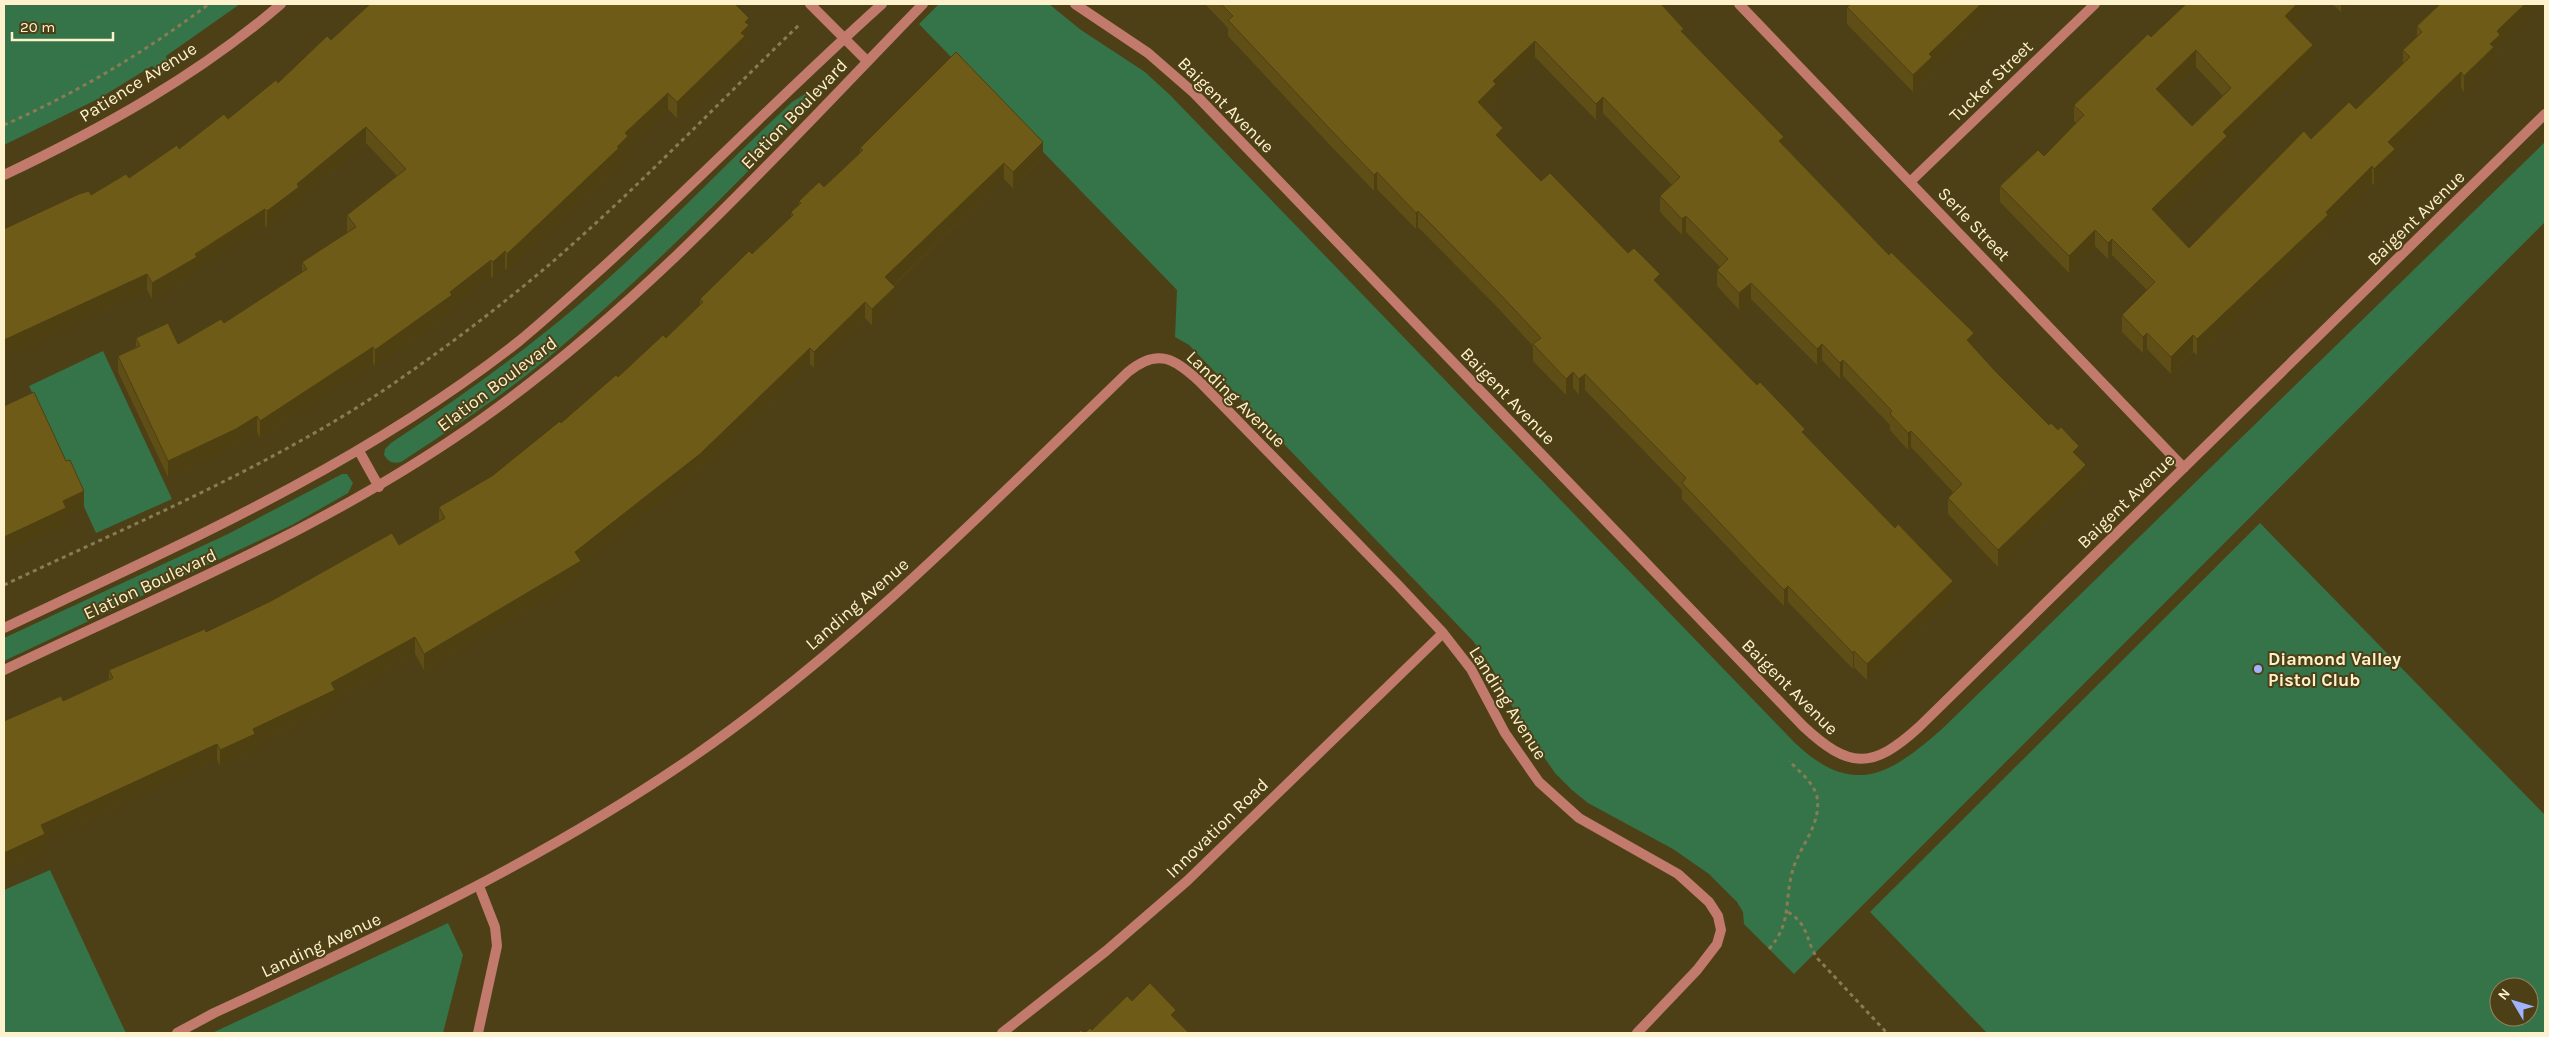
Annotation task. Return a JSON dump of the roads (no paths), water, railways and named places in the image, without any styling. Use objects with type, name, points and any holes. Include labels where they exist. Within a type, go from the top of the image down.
[{"type":"street","name":"Patience Avenue","points":[[4,175],[96,128],[165,88],[281,4]]},
{"type":"street","name":"Elation Boulevard","points":[[4,628],[194,539],[359,451],[460,385],[518,342],[637,236],[882,4]]},
{"type":"street","name":"Elation Boulevard","points":[[4,670],[208,577],[303,529],[379,487],[482,419],[559,360],[644,286],[808,125],[923,4]]},
{"type":"street","name":"Baigent Avenue","points":[[1075,4],[1148,53],[1194,93],[1803,726],[1828,749],[1845,757],[1861,760],[1898,746],[2545,114]]},
{"type":"street","name":"Serle Street","points":[[1739,4],[2184,468]]},
{"type":"street","name":"Tucker Street","points":[[1910,182],[2095,4]]},
{"type":"street","points":[[813,6],[867,62]]},
{"type":"street","name":"Landing Avenue","points":[[177,1033],[214,1013],[479,886],[640,793],[699,753],[767,701],[889,600],[1128,372],[1140,362],[1152,358],[1174,361],[1200,382],[1443,633],[1471,669],[1505,733],[1539,782],[1579,818],[1689,883],[1709,902],[1718,916],[1721,930],[1717,944],[1710,955],[1636,1033]]},
{"type":"street","points":[[359,451],[379,487]]},
{"type":"street","name":"Innovation Road","points":[[1002,1033],[1106,951],[1186,882],[1443,633]]},
{"type":"street","points":[[478,1033],[497,946],[495,927],[479,886]]},
{"type":"place","name":"Diamond Valley Pistol Club","points":[[2258,669]]}]
